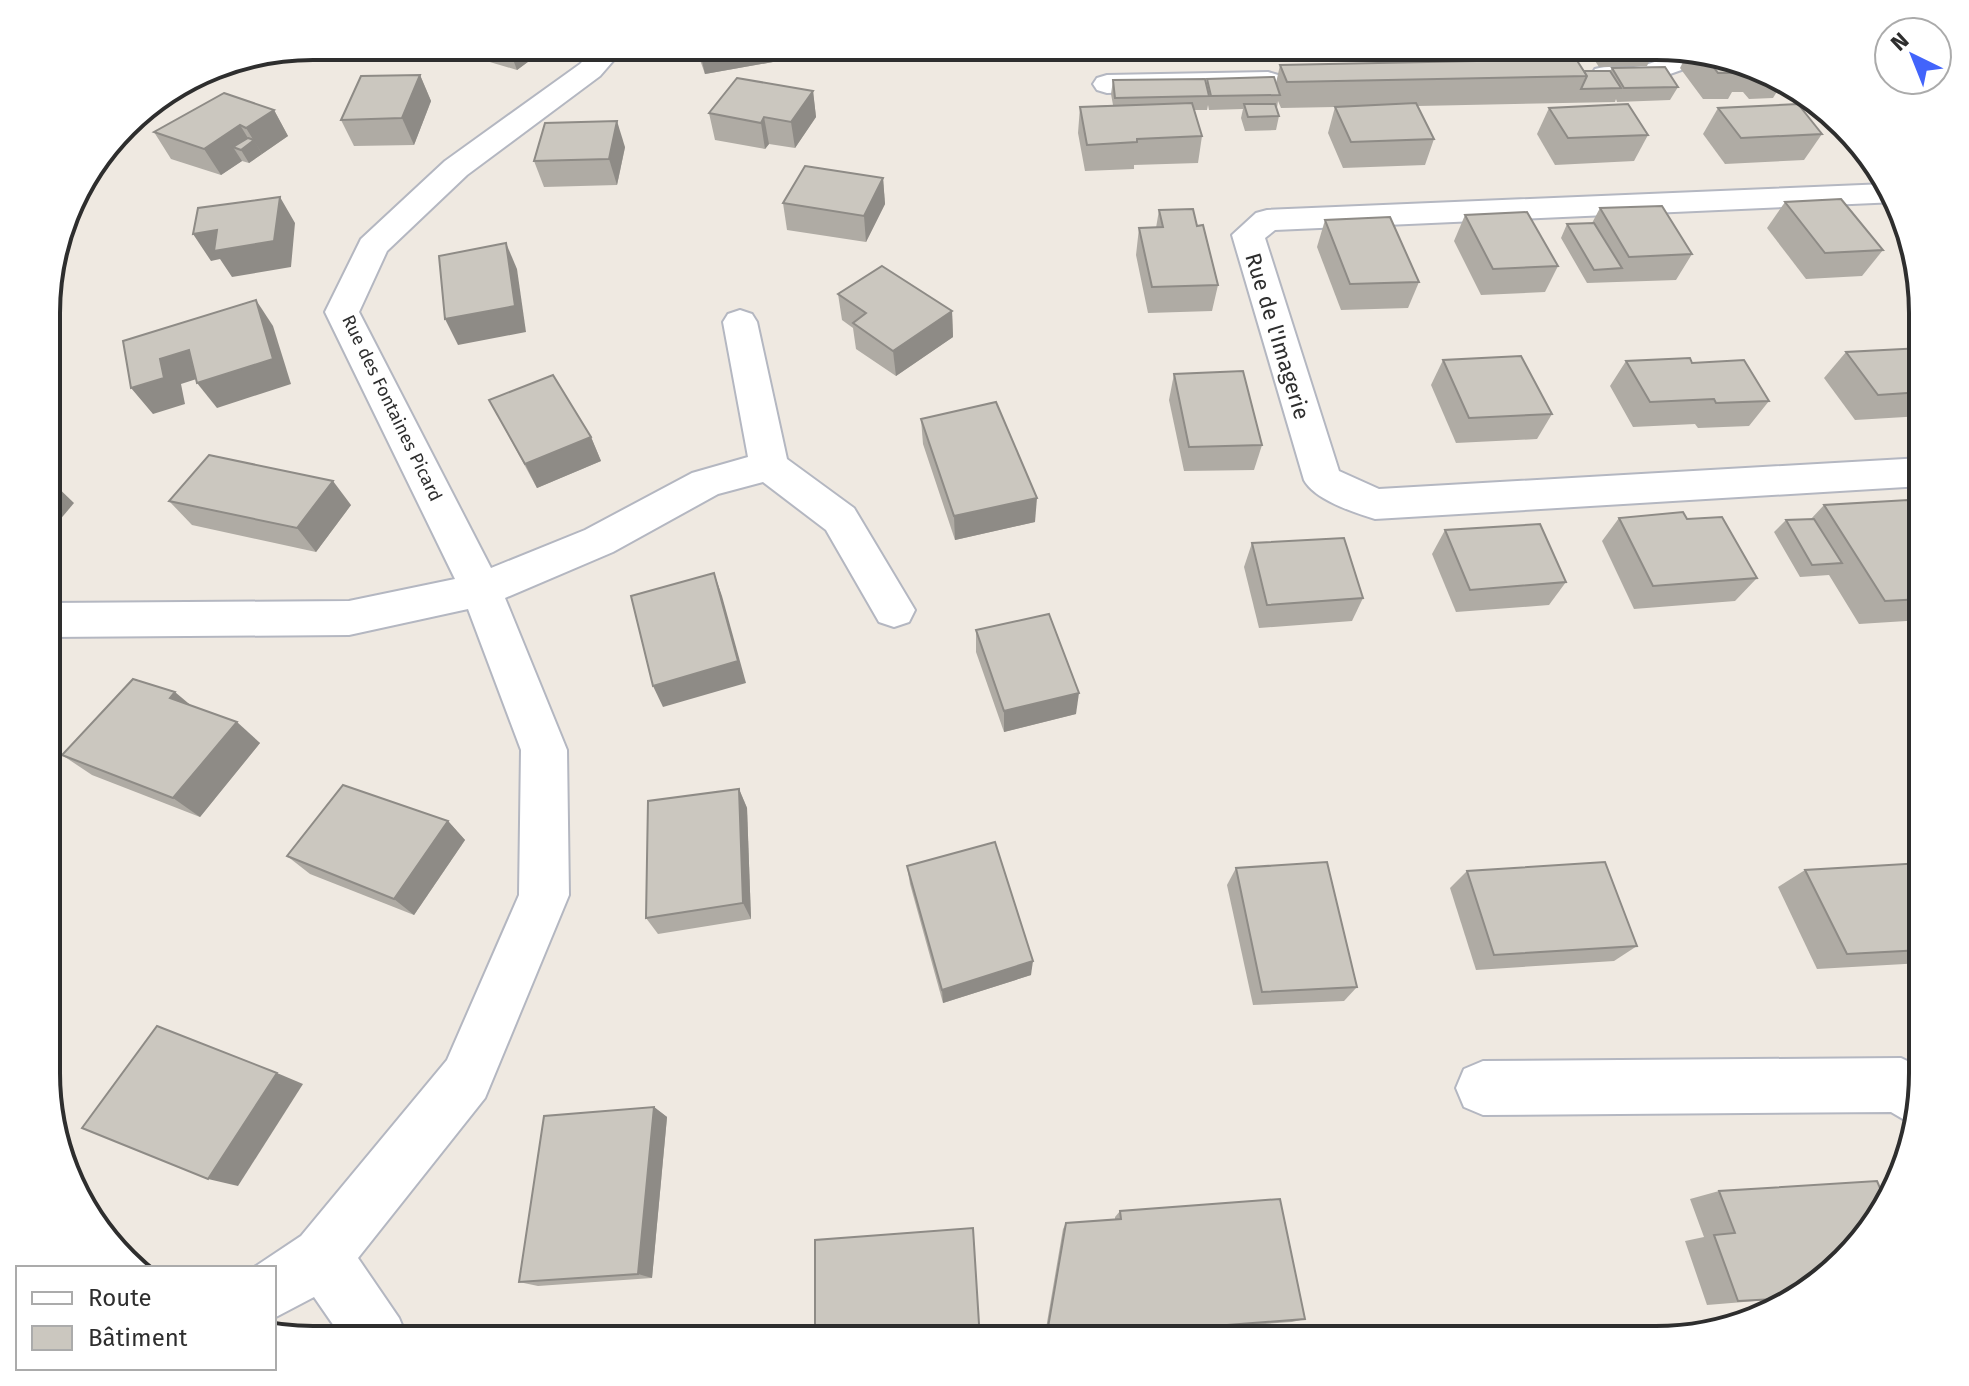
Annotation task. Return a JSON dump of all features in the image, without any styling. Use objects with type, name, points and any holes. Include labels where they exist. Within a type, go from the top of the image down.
[{"type":"street","name":"Rue des Fontaines Picard","points":[[276,1288],[322,1257],[466,1079],[544,895],[544,750],[481,590],[342,312],[373,246],[456,168],[590,70],[599,60]]},
{"type":"street","points":[[1579,76],[1642,75],[1679,61]]},
{"type":"street","points":[[1107,84],[1296,81]]},
{"type":"street","name":"Rue de l'Imagerie","points":[[1879,194],[1267,220],[1248,235],[1323,480],[1375,504],[1908,473]]},
{"type":"street","points":[[740,322],[769,466],[840,519],[894,610]]},
{"type":"street","points":[[60,620],[349,618],[481,590],[599,541],[706,483],[769,466]]},
{"type":"street","points":[[1483,1088],[1901,1085],[1908,1091]]},
{"type":"street","points":[[322,1257],[368,1325]]},
{"type":"building","points":[[1577,61],[1587,76],[1287,82],[1280,65]]},
{"type":"building","points":[[1665,67],[1678,87],[1624,88],[1612,68]]},
{"type":"building","points":[[1714,67],[1734,73],[1718,73]]},
{"type":"building","points":[[1584,71],[1610,71],[1621,88],[1581,89],[1587,76]]},
{"type":"building","points":[[420,75],[402,118],[341,120],[361,76]]},
{"type":"building","points":[[1274,77],[1280,95],[1211,96],[1207,79]]},
{"type":"building","points":[[737,78],[813,91],[791,122],[764,117],[761,123],[709,113]]},
{"type":"building","points":[[1205,79],[1209,96],[1115,98],[1113,80]]},
{"type":"building","points":[[224,93],[274,110],[246,128],[240,125],[204,149],[154,132]]},
{"type":"building","points":[[1192,103],[1202,136],[1087,145],[1080,107]]},
{"type":"building","points":[[1416,103],[1434,139],[1351,142],[1335,107]]},
{"type":"building","points":[[1244,104],[1275,104],[1279,116],[1248,117]]},
{"type":"building","points":[[1628,104],[1648,135],[1568,138],[1549,108]]},
{"type":"building","points":[[1798,104],[1822,134],[1741,138],[1718,108]]},
{"type":"building","points":[[617,121],[609,159],[534,161],[545,123]]},
{"type":"building","points":[[248,138],[254,140],[241,150],[233,147]]},
{"type":"building","points":[[805,166],[883,178],[864,216],[783,203]]},
{"type":"building","points":[[280,197],[274,241],[214,251],[217,230],[193,234],[198,208]]},
{"type":"building","points":[[1841,199],[1883,250],[1825,253],[1785,202]]},
{"type":"building","points":[[1662,206],[1692,254],[1629,257],[1600,208]]},
{"type":"building","points":[[1193,209],[1197,226],[1203,225],[1218,285],[1152,287],[1139,228],[1163,227],[1159,210]]},
{"type":"building","points":[[1527,212],[1558,266],[1493,269],[1465,215]]},
{"type":"building","points":[[1390,217],[1419,282],[1350,284],[1325,220]]},
{"type":"building","points":[[1594,223],[1622,268],[1594,270],[1567,224]]},
{"type":"building","points":[[506,243],[515,306],[445,319],[439,256]]},
{"type":"building","points":[[882,266],[952,311],[893,351],[853,323],[866,313],[838,294]]},
{"type":"building","points":[[256,300],[273,359],[197,383],[189,350],[160,359],[164,378],[131,388],[123,341]]},
{"type":"building","points":[[1908,349],[1908,393],[1878,395],[1846,352]]},
{"type":"building","points":[[1521,356],[1552,414],[1469,418],[1443,360]]},
{"type":"building","points":[[1690,358],[1692,363],[1744,360],[1769,401],[1716,403],[1714,399],[1650,402],[1626,361]]},
{"type":"building","points":[[1243,371],[1262,445],[1189,447],[1174,374]]},
{"type":"building","points":[[553,375],[591,437],[525,464],[489,400]]},
{"type":"building","points":[[996,402],[1037,498],[954,516],[921,419]]},
{"type":"building","points":[[209,455],[333,481],[297,528],[169,501]]},
{"type":"building","points":[[1908,500],[1908,600],[1885,601],[1824,505]]},
{"type":"building","points":[[1683,512],[1687,519],[1722,517],[1757,578],[1653,586],[1619,518]]},
{"type":"building","points":[[1814,519],[1842,563],[1812,565],[1786,520]]},
{"type":"building","points":[[1540,524],[1566,582],[1470,590],[1445,530]]},
{"type":"building","points":[[1344,538],[1363,598],[1267,605],[1252,543]]},
{"type":"building","points":[[714,573],[738,661],[653,686],[631,596]]},
{"type":"building","points":[[1049,614],[1079,693],[1004,711],[976,630]]},
{"type":"building","points":[[133,679],[175,692],[170,698],[237,722],[173,798],[62,755]]},
{"type":"building","points":[[343,785],[448,821],[394,899],[287,856]]},
{"type":"building","points":[[739,789],[743,903],[646,918],[648,801]]},
{"type":"building","points":[[995,842],[1033,961],[942,990],[907,866]]},
{"type":"building","points":[[1327,862],[1357,987],[1262,992],[1236,868]]},
{"type":"building","points":[[1605,862],[1637,946],[1494,955],[1467,871]]},
{"type":"building","points":[[1908,864],[1908,951],[1847,954],[1805,870]]},
{"type":"building","points":[[157,1026],[277,1073],[208,1179],[82,1128]]},
{"type":"building","points":[[654,1107],[638,1274],[519,1282],[544,1116]]},
{"type":"building","points":[[1877,1181],[1880,1189],[1857,1227],[1810,1274],[1769,1299],[1738,1301],[1714,1235],[1735,1233],[1719,1191]]},
{"type":"building","points":[[1280,1199],[1305,1319],[1219,1326],[1048,1326],[1066,1223],[1121,1219],[1120,1211]]},
{"type":"building","points":[[973,1228],[979,1326],[815,1325],[815,1240]]}]
